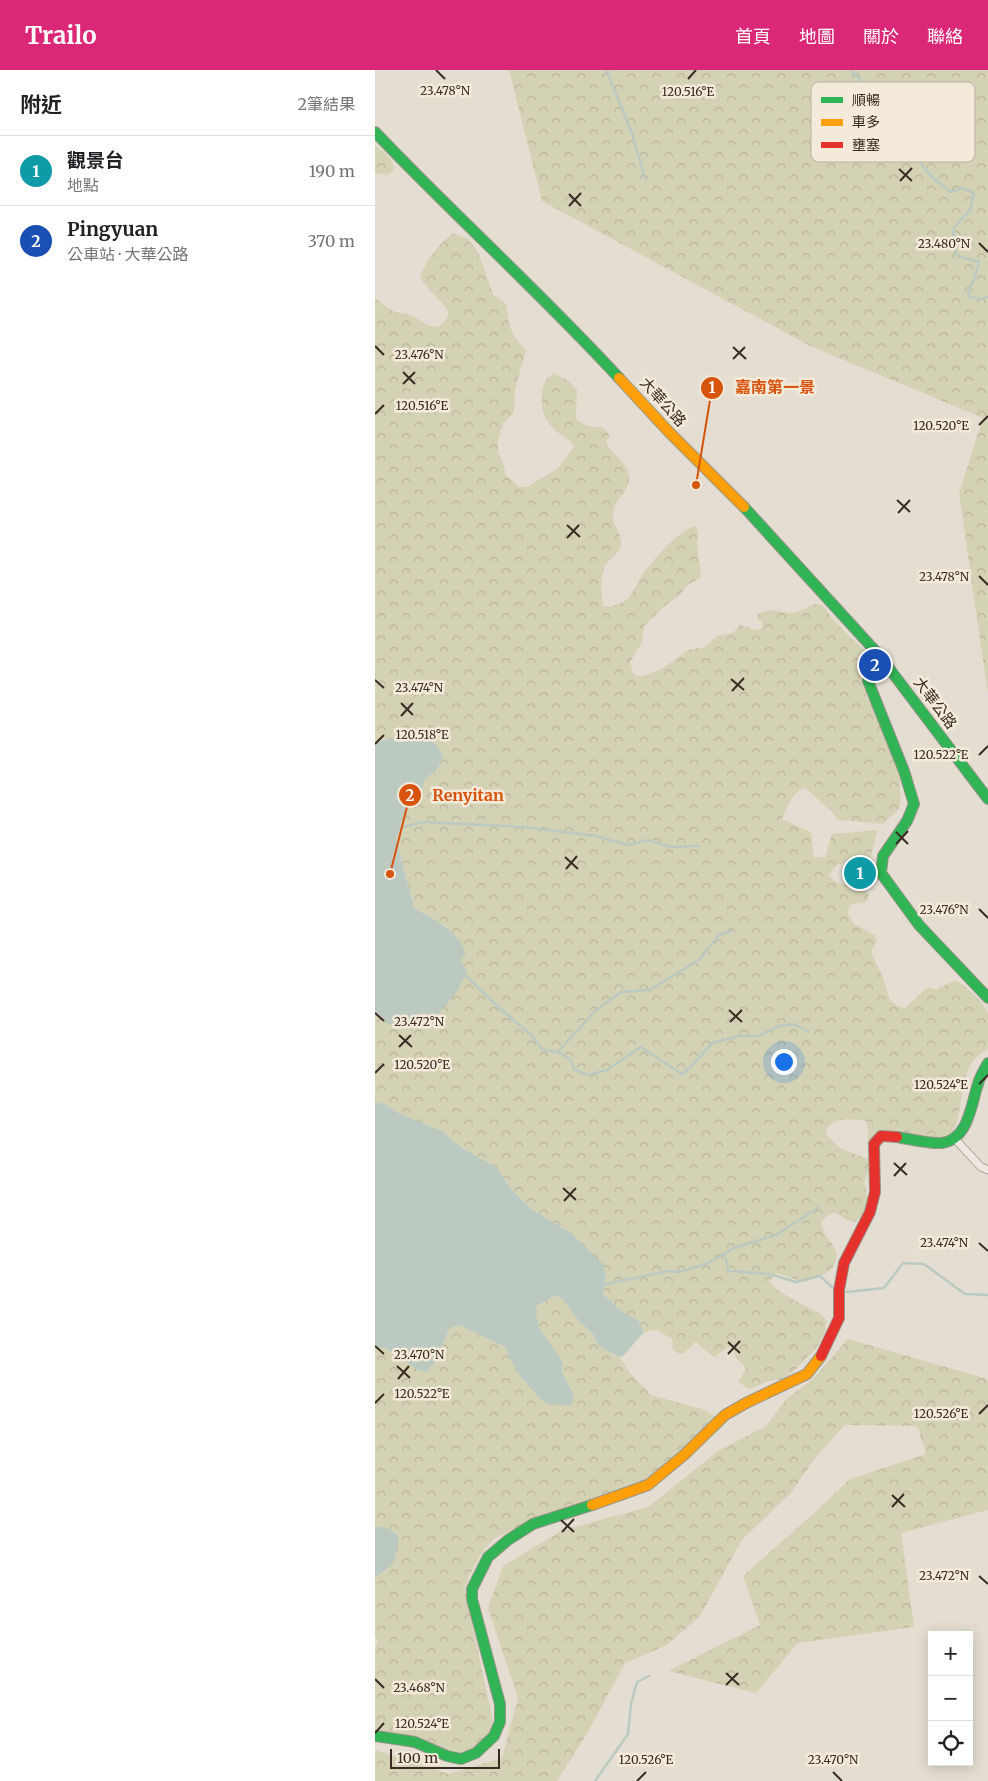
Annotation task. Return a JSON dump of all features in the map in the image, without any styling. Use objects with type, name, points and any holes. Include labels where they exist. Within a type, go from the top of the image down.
[{"type":"street","name":"大華公路","points":[[375,132],[413,172],[570,325],[668,430],[745,508],[879,655],[988,799]]},
{"type":"street","points":[[879,655],[868,667],[868,681],[904,772],[914,804],[907,821],[883,856],[881,873],[919,925],[988,998]]},
{"type":"street","points":[[375,1736],[420,1744],[450,1758],[459,1759],[469,1758],[496,1736],[501,1716],[500,1704],[472,1599],[472,1589],[488,1557],[508,1540],[533,1524],[621,1496],[648,1485],[684,1455],[725,1415],[807,1374],[823,1353],[839,1318],[839,1290],[845,1263],[870,1212],[875,1192],[874,1144],[881,1136],[948,1143],[964,1129],[980,1078],[988,1063]]},
{"type":"street","points":[[955,1138],[981,1167],[988,1170]]},
{"type":"green space","points":[[509,70],[988,70],[988,695],[959,493],[983,418],[810,346],[542,201]]},
{"type":"green space","points":[[375,146],[382,150],[392,162],[394,170],[388,175],[375,173]]},
{"type":"green space","points":[[453,233],[468,239],[478,252],[493,294],[506,304],[511,329],[516,339],[526,350],[515,390],[514,412],[503,424],[498,440],[498,452],[506,475],[519,487],[527,487],[557,469],[574,447],[570,441],[547,421],[543,411],[543,387],[545,381],[554,373],[569,381],[577,390],[576,419],[587,425],[601,427],[606,430],[610,437],[606,441],[608,446],[628,470],[628,485],[613,514],[621,545],[619,551],[605,566],[602,575],[604,607],[626,600],[653,561],[674,539],[695,526],[698,531],[697,543],[701,577],[687,586],[681,594],[667,604],[644,626],[642,643],[630,662],[633,673],[637,676],[643,676],[663,668],[688,650],[704,647],[717,636],[733,633],[740,625],[757,630],[762,628],[762,622],[757,619],[758,614],[763,612],[796,613],[815,604],[824,607],[835,622],[867,653],[861,668],[861,680],[867,697],[889,740],[899,768],[901,797],[899,809],[883,824],[838,820],[831,811],[805,788],[793,797],[782,819],[811,832],[814,857],[825,857],[832,834],[878,830],[870,859],[837,865],[829,876],[838,883],[860,887],[869,894],[868,900],[864,903],[852,904],[848,914],[854,924],[875,935],[877,941],[871,952],[883,978],[890,1000],[899,1007],[905,1008],[925,989],[931,988],[936,990],[955,980],[975,995],[987,1011],[988,1048],[975,1059],[967,1072],[959,1114],[953,1132],[948,1138],[908,1137],[890,1131],[884,1132],[868,1148],[866,1121],[840,1120],[826,1129],[827,1135],[840,1148],[870,1160],[872,1165],[864,1181],[868,1199],[868,1211],[855,1222],[834,1213],[821,1223],[837,1255],[834,1266],[826,1274],[804,1282],[776,1273],[769,1282],[786,1295],[821,1315],[827,1321],[825,1332],[817,1347],[791,1374],[784,1379],[769,1381],[749,1389],[738,1382],[746,1368],[737,1359],[731,1347],[714,1357],[695,1342],[684,1353],[680,1354],[673,1350],[672,1339],[657,1330],[644,1332],[638,1320],[621,1311],[603,1294],[606,1275],[571,1233],[531,1209],[512,1190],[496,1167],[462,1148],[442,1131],[397,1113],[385,1104],[375,1102],[375,1012],[388,1024],[461,960],[447,927],[414,908],[396,839],[404,815],[422,793],[424,779],[438,768],[394,737],[375,743],[375,298],[395,312],[408,314],[431,326],[436,327],[445,321],[449,314],[420,277],[433,253]]},
{"type":"green space","points":[[554,1296],[562,1298],[578,1320],[594,1335],[597,1343],[603,1349],[620,1357],[630,1373],[651,1395],[705,1410],[715,1416],[715,1421],[666,1465],[634,1487],[513,1530],[494,1539],[485,1549],[471,1572],[465,1590],[493,1721],[492,1727],[478,1744],[464,1752],[450,1754],[410,1739],[375,1730],[375,1649],[378,1640],[375,1637],[375,1577],[388,1569],[399,1537],[389,1529],[375,1527],[375,1348],[384,1347],[418,1370],[438,1358],[448,1331],[450,1328],[459,1325],[505,1347],[516,1371],[574,1397],[562,1371],[561,1361],[540,1329],[535,1315],[535,1307]]},
{"type":"green space","points":[[848,1339],[988,1379],[988,1510],[901,1533],[914,1627],[798,1643],[756,1693],[668,1671],[760,1625],[743,1576],[850,1479],[926,1454],[917,1426],[845,1425],[815,1458],[791,1493],[742,1540],[700,1616],[667,1645],[625,1663],[588,1732],[557,1781],[375,1781],[375,1750],[449,1774],[502,1758],[518,1698],[488,1608],[503,1566],[563,1530],[648,1507],[718,1451],[766,1426],[787,1398],[812,1380]]},
{"type":"shaded area","points":[[394,737],[427,740],[436,744],[443,756],[438,768],[424,780],[422,793],[404,815],[396,839],[414,908],[451,931],[462,944],[466,953],[461,960],[467,973],[456,993],[435,1018],[423,1012],[410,1027],[388,1024],[375,1012],[375,743]]},
{"type":"shaded area","points":[[375,1102],[385,1104],[398,1113],[442,1131],[462,1148],[496,1167],[512,1190],[531,1209],[571,1233],[604,1265],[606,1275],[603,1294],[621,1311],[638,1320],[644,1332],[624,1355],[620,1357],[603,1349],[597,1343],[594,1335],[578,1320],[562,1298],[554,1296],[535,1307],[540,1329],[562,1361],[562,1371],[574,1397],[571,1406],[549,1404],[541,1400],[516,1371],[505,1347],[459,1325],[450,1328],[438,1358],[427,1372],[418,1370],[384,1347],[375,1348]]},
{"type":"shaded area","points":[[375,1527],[389,1529],[399,1537],[394,1561],[387,1569],[375,1577]]},
{"type":"waterway","points":[[608,70],[607,72],[632,133],[645,179]]},
{"type":"waterway","points":[[850,70],[863,82]]},
{"type":"waterway","points":[[920,162],[933,178],[951,192],[962,188],[974,193],[970,210],[954,228],[953,246],[958,256],[979,262],[968,292],[970,297],[981,299],[988,297]]},
{"type":"waterway","points":[[397,829],[422,822],[524,827],[595,836],[629,845],[647,840],[672,847],[699,846]]},
{"type":"waterway","points":[[464,974],[530,1034],[543,1050],[558,1052],[595,1011],[621,992],[650,990],[700,959],[719,935],[731,931]]},
{"type":"waterway","points":[[558,1052],[571,1060],[574,1069],[587,1075],[607,1070],[641,1047],[682,1074],[691,1067],[712,1043],[739,1036],[758,1036],[779,1026],[794,1024],[809,1032]]},
{"type":"waterway","points":[[725,1253],[733,1248],[776,1235],[819,1207]]},
{"type":"waterway","points":[[602,1285],[668,1271],[679,1272],[704,1265],[724,1254],[729,1271],[769,1274],[796,1282],[820,1276],[835,1290]]},
{"type":"waterway","points":[[846,1292],[884,1288],[903,1263],[924,1264],[965,1294],[988,1295]]},
{"type":"waterway","points":[[595,1781],[628,1734],[631,1704],[637,1682],[649,1676]]},
{"type":"traffic: fast","points":[[375,132],[619,378]]},
{"type":"traffic: fast","points":[[744,507],[879,655],[988,799]]},
{"type":"traffic: fast","points":[[879,655],[868,667],[868,681],[904,771],[914,804],[907,821],[883,856],[881,873],[919,925],[988,998]]},
{"type":"traffic: fast","points":[[897,1137],[942,1143],[958,1135],[967,1120],[979,1081],[988,1063]]},
{"type":"traffic: fast","points":[[375,1736],[415,1742],[447,1756],[461,1759],[476,1753],[494,1736],[500,1722],[500,1704],[472,1599],[472,1589],[488,1557],[508,1540],[533,1524],[592,1505]]},
{"type":"traffic: slow","points":[[619,378],[668,431],[744,507]]},
{"type":"traffic: slow","points":[[592,1505],[648,1485],[684,1455],[725,1415],[807,1374],[821,1356]]},
{"type":"traffic: jam","points":[[821,1356],[839,1318],[839,1290],[844,1263],[870,1212],[875,1192],[874,1144],[881,1136],[897,1137]]},
{"type":"place","name":"嘉南第一景","points":[[696,485]]},
{"type":"place","name":"Pingyuan","points":[[875,665]]},
{"type":"place","name":"觀景台","points":[[860,873]]},
{"type":"place","name":"Renyitan","points":[[390,874]]}]
